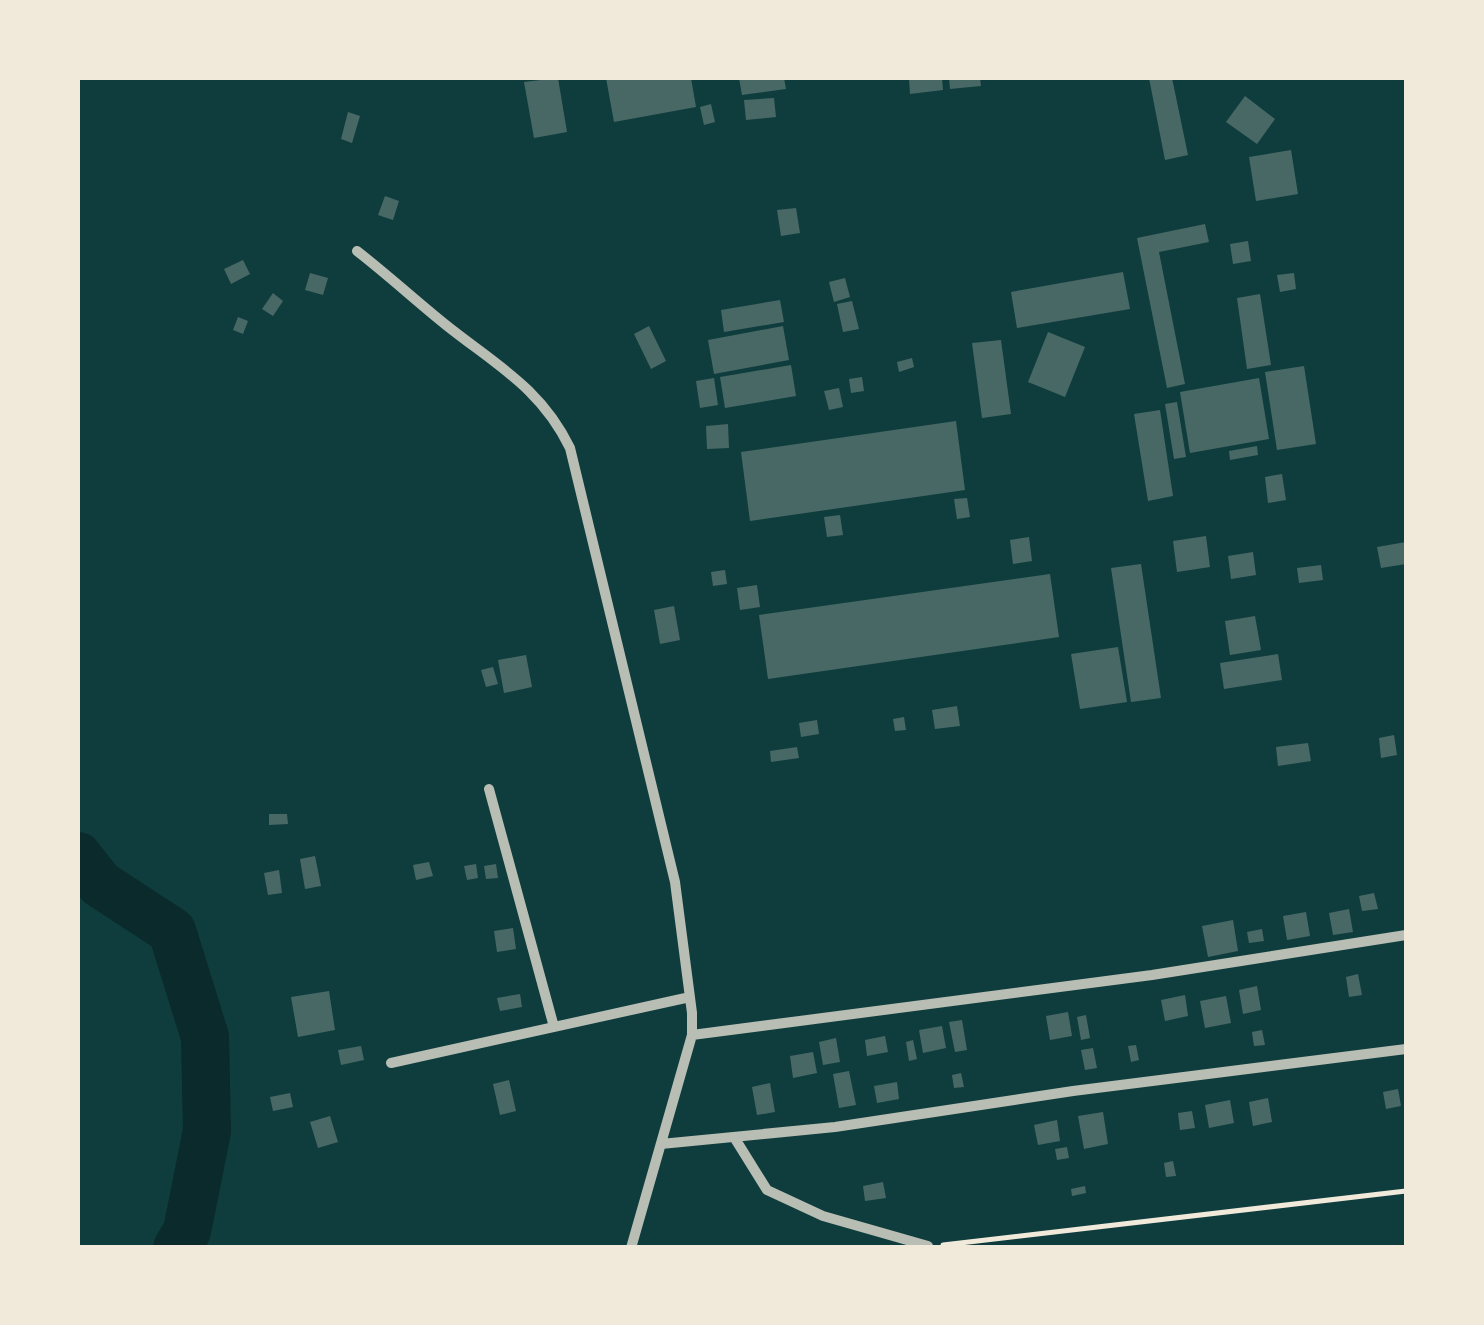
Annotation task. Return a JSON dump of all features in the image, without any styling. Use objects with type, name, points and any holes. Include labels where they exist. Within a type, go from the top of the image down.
[{"type":"street","points":[[357,251],[444,324],[524,382],[548,408],[570,448],[667,847],[690,998],[692,1035],[631,1248]]},
{"type":"street","points":[[489,790],[554,1028]]},
{"type":"street","points":[[692,1035],[1152,975],[1406,935]]},
{"type":"street","points":[[391,1063],[690,998]]},
{"type":"street","points":[[661,1144],[835,1127],[1073,1091],[1406,1049]]},
{"type":"street","points":[[734,1137],[767,1190],[824,1216],[928,1246]]},
{"type":"path","points":[[928,1246],[1406,1191]]},
{"type":"building","points":[[558,78],[567,132],[534,138],[524,82]]},
{"type":"building","points":[[606,78],[691,78],[696,107],[614,122]]},
{"type":"building","points":[[739,78],[784,78],[786,89],[742,95]]},
{"type":"building","points":[[909,78],[942,78],[943,90],[910,94]]},
{"type":"building","points":[[949,78],[980,78],[981,86],[950,89]]},
{"type":"building","points":[[1149,78],[1172,78],[1188,155],[1165,160]]},
{"type":"building","points":[[1245,96],[1275,119],[1257,144],[1226,122]]},
{"type":"building","points":[[774,98],[776,117],[746,120],[744,100]]},
{"type":"building","points":[[711,104],[715,122],[704,125],[700,107]]},
{"type":"building","points":[[348,112],[360,116],[352,143],[341,139]]},
{"type":"building","points":[[1291,150],[1298,194],[1256,201],[1249,157]]},
{"type":"building","points":[[385,196],[399,201],[393,220],[378,215]]},
{"type":"building","points":[[796,208],[800,233],[781,236],[777,210]]},
{"type":"building","points":[[1205,224],[1209,242],[1159,252],[1185,384],[1167,388],[1137,238]]},
{"type":"building","points":[[1248,241],[1251,261],[1233,264],[1230,244]]},
{"type":"building","points":[[243,260],[250,274],[231,284],[224,269]]},
{"type":"building","points":[[1123,272],[1130,309],[1017,328],[1011,292]]},
{"type":"building","points":[[310,273],[328,278],[323,295],[305,290]]},
{"type":"building","points":[[1294,273],[1296,289],[1280,292],[1277,275]]},
{"type":"building","points":[[845,278],[850,297],[834,302],[829,282]]},
{"type":"building","points":[[273,293],[283,301],[273,316],[262,309]]},
{"type":"building","points":[[1260,294],[1271,365],[1247,369],[1237,298]]},
{"type":"building","points":[[780,300],[784,322],[724,332],[721,310]]},
{"type":"building","points":[[852,301],[859,329],[843,332],[837,304]]},
{"type":"building","points":[[238,317],[248,321],[243,334],[233,330]]},
{"type":"building","points":[[649,326],[666,361],[651,369],[634,334]]},
{"type":"building","points":[[783,326],[789,360],[714,374],[708,340]]},
{"type":"building","points":[[1048,332],[1085,347],[1065,397],[1028,382]]},
{"type":"building","points":[[1001,340],[1011,414],[982,418],[972,343]]},
{"type":"building","points":[[912,358],[914,367],[899,372],[897,362]]},
{"type":"building","points":[[791,365],[796,396],[725,408],[720,377]]},
{"type":"building","points":[[1304,366],[1316,444],[1277,450],[1265,372]]},
{"type":"building","points":[[862,377],[864,391],[851,393],[849,379]]},
{"type":"building","points":[[714,378],[718,405],[700,408],[696,381]]},
{"type":"building","points":[[1259,378],[1269,439],[1190,453],[1180,392]]},
{"type":"building","points":[[839,388],[843,407],[829,410],[824,391]]},
{"type":"building","points":[[1177,402],[1186,457],[1174,459],[1165,404]]},
{"type":"building","points":[[1160,410],[1173,496],[1148,501],[1134,414]]},
{"type":"building","points":[[956,421],[965,490],[750,521],[741,452]]},
{"type":"building","points":[[728,424],[729,448],[707,449],[706,426]]},
{"type":"building","points":[[1257,446],[1258,455],[1230,460],[1229,451]]},
{"type":"building","points":[[1282,474],[1286,500],[1268,503],[1265,477]]},
{"type":"building","points":[[967,498],[970,517],[957,519],[954,499]]},
{"type":"building","points":[[840,515],[843,535],[827,537],[824,517]]},
{"type":"building","points":[[1206,536],[1210,567],[1177,572],[1173,541]]},
{"type":"building","points":[[1029,537],[1032,561],[1013,564],[1010,540]]},
{"type":"building","points":[[1406,542],[1406,564],[1381,568],[1377,547]]},
{"type":"building","points":[[1253,552],[1256,575],[1231,579],[1228,556]]},
{"type":"building","points":[[1141,564],[1161,698],[1131,702],[1111,568]]},
{"type":"building","points":[[1321,565],[1323,580],[1299,583],[1297,568]]},
{"type":"building","points":[[725,570],[727,584],[713,586],[711,572]]},
{"type":"building","points":[[1050,574],[1059,637],[768,679],[759,615]]},
{"type":"building","points":[[757,585],[760,607],[740,610],[737,588]]},
{"type":"building","points":[[674,606],[680,640],[660,644],[654,610]]},
{"type":"building","points":[[1255,616],[1261,650],[1230,655],[1225,621]]},
{"type":"building","points":[[1118,647],[1127,702],[1080,709],[1071,654]]},
{"type":"building","points":[[1278,654],[1282,680],[1224,689],[1220,663]]},
{"type":"building","points":[[526,655],[532,687],[504,693],[498,660]]},
{"type":"building","points":[[493,667],[498,684],[486,687],[481,670]]},
{"type":"building","points":[[957,706],[960,726],[935,729],[932,710]]},
{"type":"building","points":[[904,717],[906,730],[895,731],[893,719]]},
{"type":"building","points":[[817,720],[819,734],[801,737],[799,723]]},
{"type":"building","points":[[1394,735],[1397,755],[1381,758],[1379,738]]},
{"type":"building","points":[[1308,743],[1311,761],[1278,766],[1276,747]]},
{"type":"building","points":[[797,747],[799,758],[771,762],[770,751]]},
{"type":"building","points":[[269,814],[287,814],[288,824],[269,825]]},
{"type":"building","points":[[315,856],[321,886],[305,889],[300,859]]},
{"type":"building","points":[[429,862],[433,876],[416,880],[413,865]]},
{"type":"building","points":[[476,864],[478,878],[467,880],[464,866]]},
{"type":"building","points":[[496,864],[498,878],[486,879],[484,866]]},
{"type":"building","points":[[279,870],[282,893],[268,895],[264,873]]},
{"type":"building","points":[[1374,893],[1378,909],[1362,911],[1359,896]]},
{"type":"building","points":[[1349,909],[1353,932],[1333,935],[1329,913]]},
{"type":"building","points":[[1306,912],[1310,936],[1287,940],[1283,916]]},
{"type":"building","points":[[1233,920],[1238,951],[1208,957],[1202,926]]},
{"type":"building","points":[[513,928],[516,949],[497,952],[494,931]]},
{"type":"building","points":[[1262,929],[1264,941],[1249,943],[1247,932]]},
{"type":"building","points":[[1358,974],[1362,995],[1349,997],[1346,977]]},
{"type":"building","points":[[1257,986],[1261,1010],[1243,1014],[1239,990]]},
{"type":"building","points":[[329,991],[335,1030],[298,1037],[291,997]]},
{"type":"building","points":[[520,994],[522,1007],[500,1011],[497,998]]},
{"type":"building","points":[[1185,995],[1188,1016],[1165,1021],[1161,1000]]},
{"type":"building","points":[[1226,996],[1231,1023],[1205,1028],[1200,1001]]},
{"type":"building","points":[[1068,1012],[1072,1036],[1050,1040],[1046,1016]]},
{"type":"building","points":[[1086,1015],[1090,1038],[1081,1040],[1077,1017]]},
{"type":"building","points":[[962,1020],[967,1050],[955,1052],[949,1022]]},
{"type":"building","points":[[942,1026],[946,1048],[923,1053],[919,1030]]},
{"type":"building","points":[[1262,1030],[1265,1045],[1254,1046],[1252,1032]]},
{"type":"building","points":[[885,1036],[888,1052],[867,1056],[865,1040]]},
{"type":"building","points":[[836,1038],[840,1062],[823,1065],[819,1042]]},
{"type":"building","points":[[913,1040],[917,1059],[909,1061],[906,1042]]},
{"type":"building","points":[[1136,1045],[1139,1060],[1131,1062],[1128,1046]]},
{"type":"building","points":[[361,1046],[364,1060],[341,1065],[338,1050]]},
{"type":"building","points":[[1093,1048],[1097,1068],[1085,1070],[1081,1050]]},
{"type":"building","points":[[813,1052],[817,1073],[793,1078],[790,1056]]},
{"type":"building","points":[[849,1071],[856,1105],[839,1108],[833,1074]]},
{"type":"building","points":[[961,1073],[964,1087],[954,1088],[952,1075]]},
{"type":"building","points":[[509,1080],[516,1111],[500,1115],[493,1084]]},
{"type":"building","points":[[897,1082],[899,1099],[877,1103],[874,1086]]},
{"type":"building","points":[[770,1083],[775,1112],[757,1115],[752,1087]]},
{"type":"building","points":[[1398,1089],[1401,1106],[1386,1109],[1383,1092]]},
{"type":"building","points":[[290,1093],[293,1107],[273,1111],[270,1097]]},
{"type":"building","points":[[1268,1098],[1272,1122],[1253,1126],[1249,1102]]},
{"type":"building","points":[[1230,1100],[1234,1123],[1209,1128],[1205,1105]]},
{"type":"building","points":[[1192,1111],[1195,1128],[1180,1130],[1178,1113]]},
{"type":"building","points":[[1103,1112],[1108,1144],[1084,1149],[1078,1116]]},
{"type":"building","points":[[330,1116],[338,1142],[318,1148],[310,1122]]},
{"type":"building","points":[[1057,1120],[1060,1141],[1038,1145],[1034,1125]]},
{"type":"building","points":[[1067,1147],[1069,1158],[1057,1160],[1055,1149]]},
{"type":"building","points":[[1173,1161],[1176,1176],[1166,1177],[1164,1163]]},
{"type":"building","points":[[883,1182],[886,1198],[865,1201],[863,1186]]},
{"type":"building","points":[[1085,1186],[1086,1193],[1072,1196],[1071,1189]]},
{"type":"waterway","points":[[78,856],[100,884],[172,931],[205,1037],[207,1131],[187,1231],[177,1248]]}]
